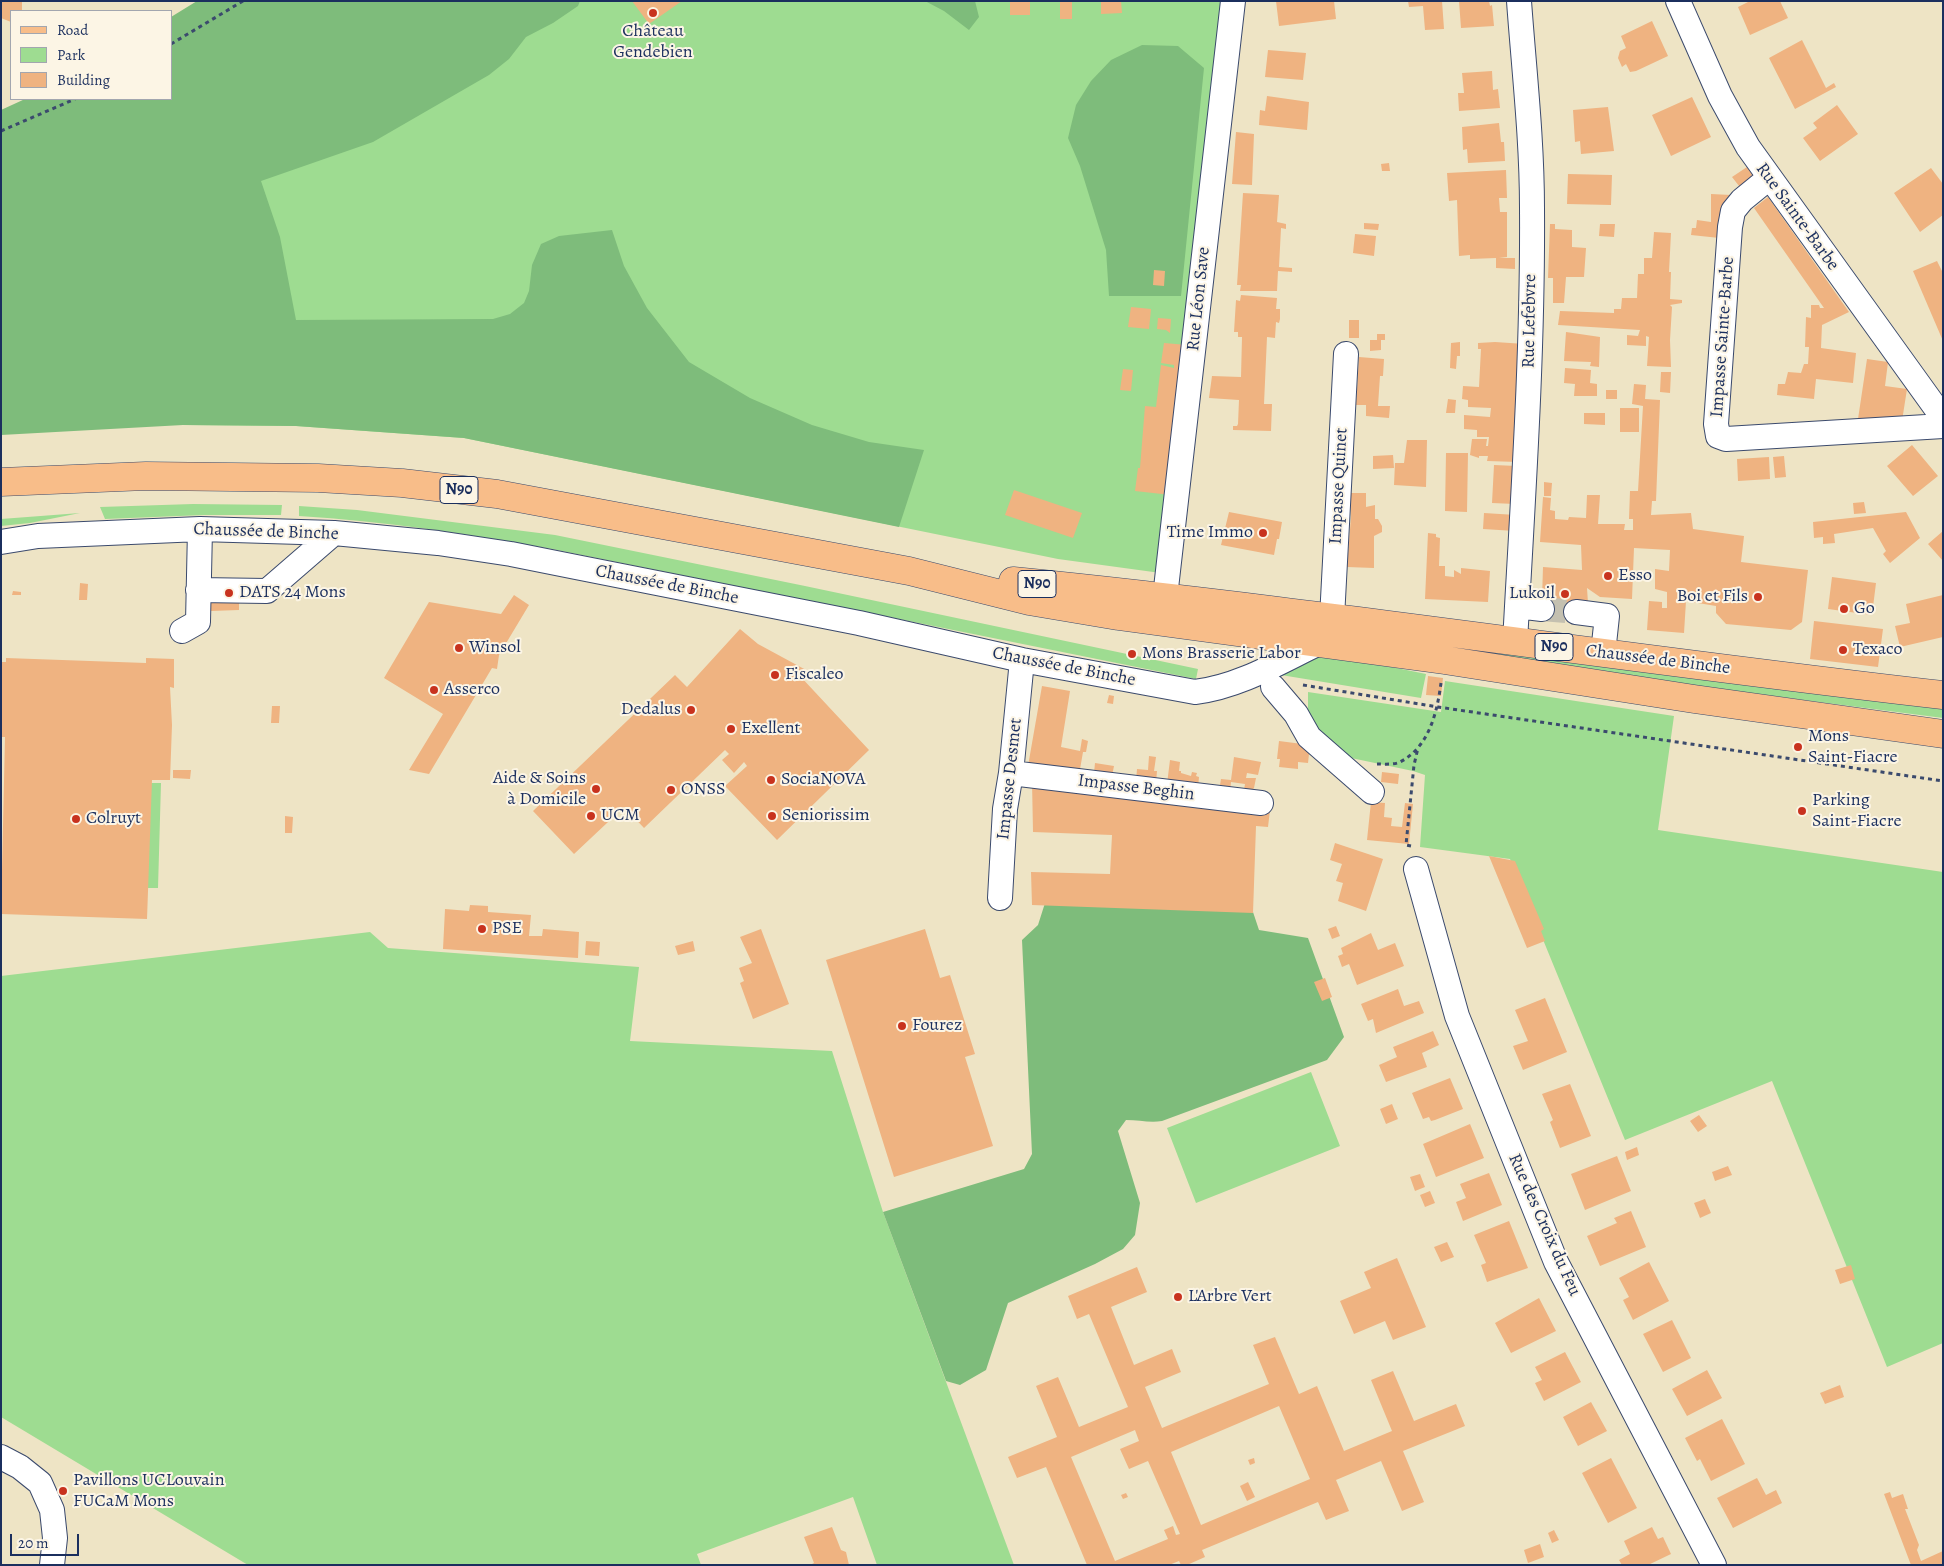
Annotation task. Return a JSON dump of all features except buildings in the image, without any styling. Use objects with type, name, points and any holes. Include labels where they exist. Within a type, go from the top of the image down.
[{"type":"main road","name":"Chaussée de Binche","points":[[1,482],[146,476],[318,478],[402,483],[497,494],[909,571],[1029,601],[1190,628],[1444,660],[1694,699],[1943,734]]},
{"type":"main road","name":"Chaussée de Binche","points":[[909,571],[1332,618],[1943,695]]},
{"type":"street","name":"Rue Léon Save","points":[[1165,598],[1233,1]]},
{"type":"street","name":"Rue Lefebvre","points":[[1516,642],[1531,346],[1532,210],[1531,153],[1518,1]]},
{"type":"street","name":"Rue Sainte-Barbe","points":[[1678,1],[1720,96],[1748,147],[1943,418]]},
{"type":"street","name":"Impasse Sainte-Barbe","points":[[1769,178],[1742,200],[1733,211],[1730,227],[1717,414],[1718,436],[1726,439],[1943,426]]},
{"type":"street","name":"Impasse Quinet","points":[[1332,618],[1346,354]]},
{"type":"street","name":"Chaussée de Binche","points":[[1,542],[38,536],[200,529],[334,532],[438,544],[511,554],[859,623],[1022,660],[1195,692],[1216,690],[1246,678],[1316,644]]},
{"type":"street","points":[[182,631],[198,622],[200,529]]},
{"type":"street","points":[[198,590],[266,592],[334,532]]},
{"type":"street","name":"Chaussée de Binche","points":[[1029,601],[1066,598],[1144,604],[1165,598]]},
{"type":"street","points":[[1517,606],[1542,609]]},
{"type":"street","points":[[1576,612],[1606,616],[1603,653]]},
{"type":"street","name":"Impasse Desmet","points":[[1000,898],[1005,809],[1011,773],[1022,660]]},
{"type":"street","points":[[1273,686],[1296,714],[1309,737],[1367,787]]},
{"type":"street","name":"Impasse Beghin","points":[[1011,773],[1261,803]]},
{"type":"street","name":"Rue des Croix du Feu","points":[[1416,868],[1457,1016],[1556,1262],[1714,1565]]},
{"type":"street","points":[[1,1457],[20,1466],[40,1484],[52,1510],[55,1538],[52,1565]]},
{"type":"path","points":[[172,43],[243,1]]},
{"type":"path","points":[[1,131],[73,100]]},
{"type":"path","points":[[1299,684],[1326,690],[1438,707],[1943,781]]},
{"type":"path","points":[[1406,845],[1414,766],[1418,748],[1432,723],[1438,707]]},
{"type":"path","points":[[1367,787],[1371,766],[1398,763],[1418,748]]},
{"type":"green space","points":[[197,1],[580,1],[578,6],[553,23],[526,37],[509,59],[489,75],[373,142],[261,181],[280,237],[296,320],[493,319],[510,314],[524,303],[529,291],[532,265],[541,244],[559,236],[612,230],[624,266],[647,308],[689,362],[750,398],[812,425],[869,442],[924,450],[899,527],[464,438],[296,426],[183,425],[1,435],[1,110],[23,100],[172,100],[172,16]]},
{"type":"green space","points":[[456,1],[1233,1],[1168,574],[1058,559],[464,438],[296,426],[183,425],[172,247]]},
{"type":"green space","points":[[925,1],[975,1],[979,17],[969,30],[944,11]]},
{"type":"green space","points":[[1142,45],[1178,46],[1204,68],[1181,296],[1109,296],[1106,250],[1080,166],[1068,138],[1076,105],[1091,81],[1111,60]]},
{"type":"green space","points":[[193,504],[282,505],[281,515],[204,515],[105,519],[100,507]]},
{"type":"green space","points":[[299,506],[357,510],[555,535],[1198,669],[1196,679],[552,549],[426,529],[363,521],[299,516]]},
{"type":"green space","points":[[80,513],[30,523],[1,526],[1,519]]},
{"type":"green space","points":[[1456,643],[1943,706],[1943,718],[1455,655]]},
{"type":"green space","points":[[1318,652],[1426,674],[1421,698],[1281,675]]},
{"type":"green space","points":[[1445,681],[1674,716],[1658,830],[1943,872],[1943,1343],[1887,1367],[1772,1081],[1625,1140],[1510,859],[1420,847],[1425,775],[1337,755],[1311,733],[1308,714],[1308,692],[1441,712]]},
{"type":"green space","points":[[149,783],[161,783],[158,888],[145,888]]},
{"type":"green space","points":[[1247,894],[1259,930],[1308,938],[1344,1037],[1327,1060],[1162,1121],[1126,1120],[1118,1131],[1140,1203],[1135,1235],[1123,1249],[1095,1264],[1008,1303],[986,1370],[960,1385],[946,1381],[883,1212],[1024,1169],[1032,1154],[1022,940],[1038,925],[1045,903]]},
{"type":"green space","points":[[370,932],[388,948],[639,967],[630,1041],[832,1051],[883,1212],[1014,1565],[877,1565],[853,1497],[697,1554],[701,1565],[248,1565],[1,1417],[1,976]]},
{"type":"green space","points":[[1311,1072],[1340,1146],[1196,1203],[1167,1128]]},
{"type":"tunnel","points":[[1542,609],[1576,612]]},
{"type":"place","name":"Château Gendebien","points":[[653,13]]},
{"type":"place","name":"Time Immo","points":[[1263,533]]},
{"type":"place","name":"Esso","points":[[1608,576]]},
{"type":"place","name":"DATS 24 Mons","points":[[229,593]]},
{"type":"place","name":"Lukoil","points":[[1565,594]]},
{"type":"place","name":"Boi et Fils","points":[[1758,597]]},
{"type":"place","name":"Go","points":[[1844,609]]},
{"type":"place","name":"Winsol","points":[[459,648]]},
{"type":"place","name":"Texaco","points":[[1843,650]]},
{"type":"place","name":"Mons Brasserie Labor","points":[[1132,654]]},
{"type":"place","name":"Fiscaleo","points":[[775,675]]},
{"type":"place","name":"Asserco","points":[[434,690]]},
{"type":"place","name":"Dedalus","points":[[691,710]]},
{"type":"place","name":"Exellent","points":[[731,729]]},
{"type":"place","name":"Mons Saint-Fiacre","points":[[1798,747]]},
{"type":"place","name":"SociaNOVA","points":[[771,780]]},
{"type":"place","name":"Aide & Soins à Domicile","points":[[596,789]]},
{"type":"place","name":"ONSS","points":[[671,790]]},
{"type":"place","name":"Parking Saint-Fiacre","points":[[1802,811]]},
{"type":"place","name":"UCM","points":[[591,816]]},
{"type":"place","name":"Seniorissim","points":[[772,816]]},
{"type":"place","name":"Colruyt","points":[[76,819]]},
{"type":"place","name":"PSE","points":[[482,929]]},
{"type":"place","name":"Fourez","points":[[902,1026]]},
{"type":"place","name":"L'Arbre Vert","points":[[1178,1297]]},
{"type":"place","name":"Pavillons UCLouvain FUCaM Mons","points":[[63,1491]]}]
